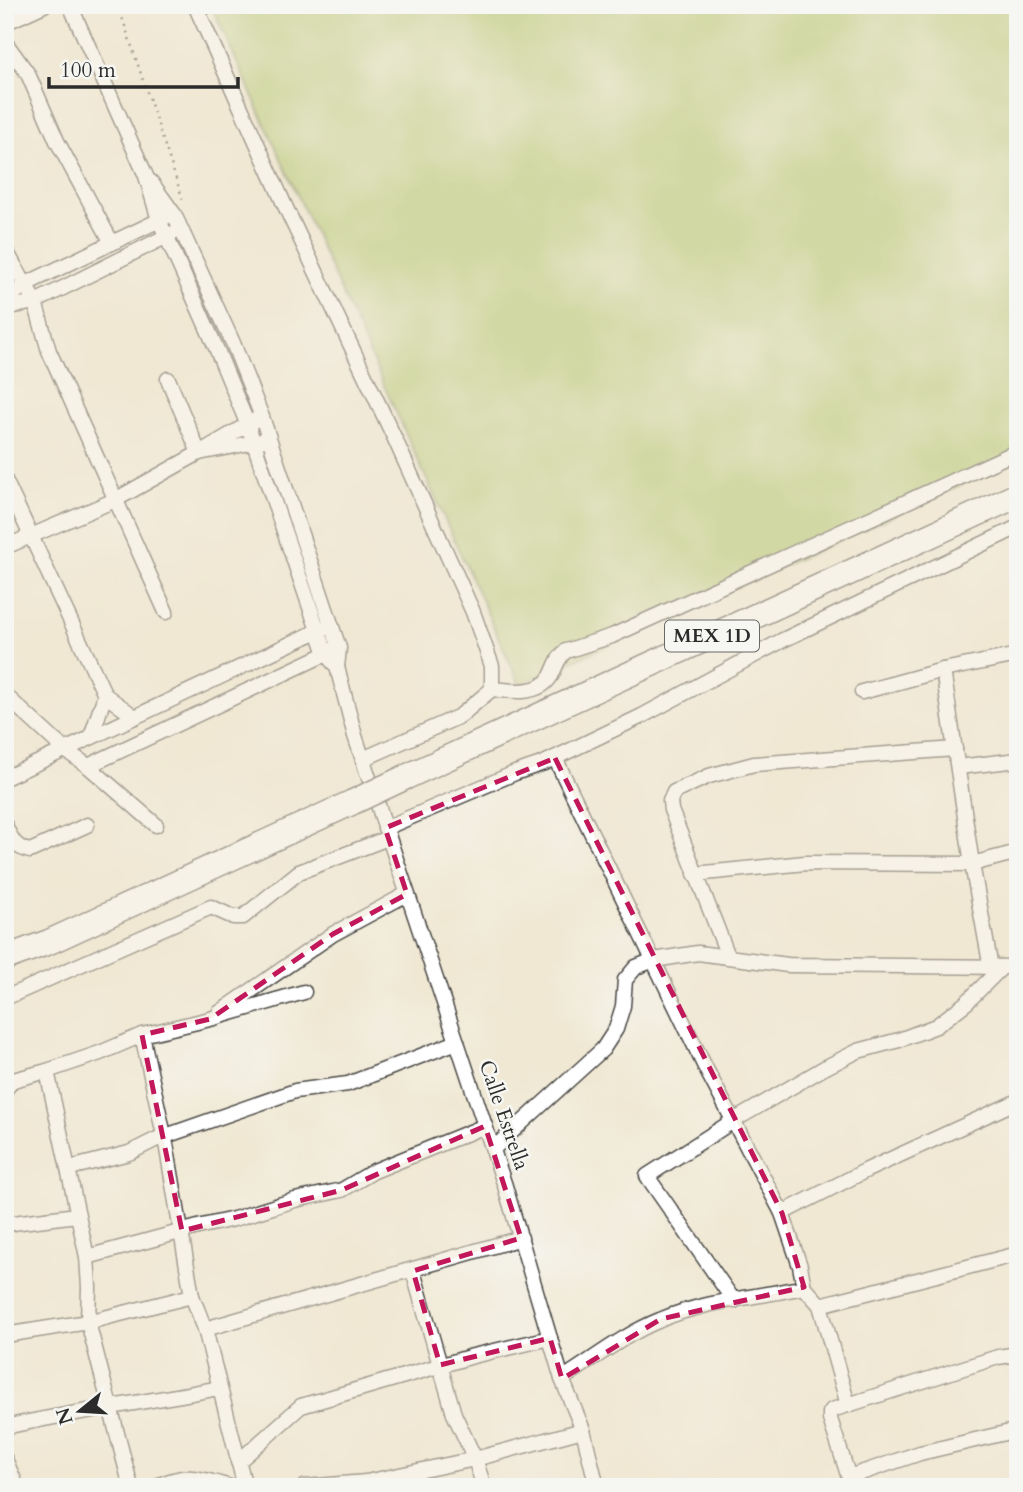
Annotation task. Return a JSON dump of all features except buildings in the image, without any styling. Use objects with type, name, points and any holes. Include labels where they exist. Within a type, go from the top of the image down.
[{"type":"highway","name":"MEX 1D","points":[[5,958],[49,942],[1018,495]]},
{"type":"street","points":[[5,23],[44,5]]},
{"type":"street","points":[[70,5],[146,176],[159,220],[247,423],[332,651],[88,766]]},
{"type":"street","points":[[195,5],[473,611],[492,666],[492,689]]},
{"type":"street","points":[[5,42],[27,74],[57,141],[112,243]]},
{"type":"street","points":[[146,176],[179,208],[181,230],[233,343],[270,438],[324,628]]},
{"type":"street","points":[[5,301],[26,284],[179,208]]},
{"type":"street","points":[[5,308],[35,302],[181,230]]},
{"type":"street","points":[[5,249],[35,302],[49,351],[166,612]]},
{"type":"street","points":[[217,350],[233,343]]},
{"type":"street","points":[[167,379],[199,453]]},
{"type":"street","points":[[5,547],[115,500],[247,423],[262,417]]},
{"type":"street","points":[[199,453],[254,444],[270,438]]},
{"type":"street","points":[[363,759],[460,716],[492,689],[521,692],[540,686],[551,675],[561,655],[566,651],[612,636],[1018,451]]},
{"type":"street","points":[[5,480],[105,695],[135,717]]},
{"type":"street","points":[[5,998],[211,907],[233,917],[243,917],[299,872],[555,758],[642,716],[783,640],[1018,527]]},
{"type":"street","points":[[5,778],[324,628]]},
{"type":"street","name":"Calle Estrella","points":[[332,651],[386,833],[493,1149],[562,1378],[583,1430],[597,1487]]},
{"type":"street","points":[[862,692],[943,670],[1018,655]]},
{"type":"street","points":[[943,670],[972,864],[996,968]]},
{"type":"street","points":[[5,695],[65,750],[88,766],[156,825]]},
{"type":"street","points":[[91,737],[105,695]]},
{"type":"street","points":[[728,957],[671,810],[670,801],[674,792],[709,776],[754,764],[955,749]]},
{"type":"street","points":[[555,758],[600,855],[782,1213],[800,1266],[803,1287],[820,1305],[848,1405]]},
{"type":"street","points":[[958,767],[1018,760]]},
{"type":"street","points":[[5,825],[13,844],[20,849],[30,850],[87,825]]},
{"type":"street","points":[[695,874],[805,863],[972,864],[1018,852]]},
{"type":"street","points":[[211,1019],[333,934],[407,894]]},
{"type":"street","points":[[493,1149],[610,1041],[617,1029],[623,1006],[625,980],[636,967],[654,960],[698,953],[788,965],[1018,967]]},
{"type":"street","points":[[734,1301],[648,1176],[733,1121],[824,1068],[858,1051],[936,1026],[966,1003],[996,968]]},
{"type":"street","points":[[5,1090],[13,1080],[100,1053],[142,1035],[211,1019],[304,992]]},
{"type":"street","points":[[142,1035],[164,1136],[192,1296],[205,1329],[245,1487]]},
{"type":"street","points":[[69,1168],[129,1153],[164,1136],[295,1091],[348,1084],[457,1042]]},
{"type":"street","points":[[47,1071],[87,1257],[88,1322],[131,1487]]},
{"type":"street","points":[[782,1213],[867,1170],[1018,1101]]},
{"type":"street","points":[[87,1257],[234,1219],[295,1200],[342,1190],[356,1184],[373,1171],[485,1126]]},
{"type":"street","points":[[5,1224],[78,1215]]},
{"type":"street","points":[[205,1329],[521,1238]]},
{"type":"street","points":[[820,1305],[1018,1254]]},
{"type":"street","points":[[412,1271],[454,1414],[475,1459],[484,1487]]},
{"type":"street","points":[[562,1378],[661,1319],[690,1309],[803,1287]]},
{"type":"street","points":[[5,1335],[88,1322],[192,1296]]},
{"type":"street","points":[[238,1462],[301,1406],[440,1365],[550,1338]]},
{"type":"street","points":[[1018,1354],[998,1357],[830,1413],[850,1482],[920,1453],[1018,1430]]},
{"type":"street","points":[[5,1427],[219,1388]]},
{"type":"street","points":[[304,1487],[367,1484],[583,1430]]},
{"type":"street","points":[[5,1459],[17,1487]]},
{"type":"street","points":[[155,1487],[167,1481],[191,1476],[230,1487]]},
{"type":"path","points":[[118,5],[179,208]]},
{"type":"highlighted area","points":[[555,758],[782,1213],[804,1287],[661,1319],[562,1379],[550,1338],[440,1365],[413,1271],[521,1238],[485,1126],[342,1190],[182,1231],[142,1035],[210,1019],[333,934],[407,894],[385,828]]},
{"type":"green space","points":[[211,5],[1018,5],[1018,459],[520,685]]}]
